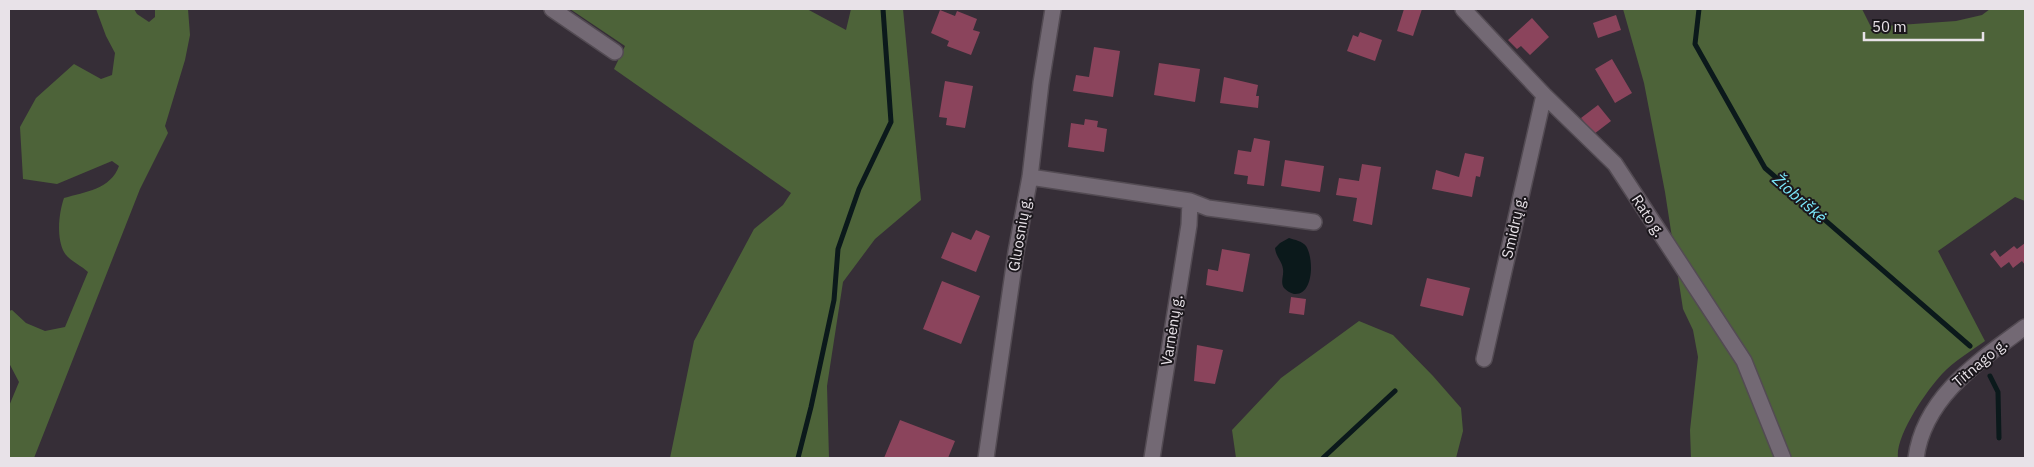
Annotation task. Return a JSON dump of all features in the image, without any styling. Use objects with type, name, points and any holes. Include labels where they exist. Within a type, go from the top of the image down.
[{"type":"street","points":[[552,9],[615,52]]},
{"type":"street","name":"Gluosnių g.","points":[[986,458],[1016,252],[1030,177],[1041,83],[1053,9]]},
{"type":"street","name":"Rato g.","points":[[1463,9],[1544,95],[1615,164],[1744,361],[1783,458]]},
{"type":"street","name":"Smidrų g.","points":[[1484,359],[1544,95]]},
{"type":"street","points":[[1030,177],[1190,201],[1208,208],[1314,222]]},
{"type":"street","name":"Varnėnų g.","points":[[1152,458],[1190,225],[1190,201]]},
{"type":"street","name":"Titnago g.","points":[[1916,458],[1918,447],[1930,418],[1947,391],[1972,366],[2025,328]]},
{"type":"green space","points":[[96,9],[134,9],[137,14],[149,22],[155,17],[155,9],[188,9],[190,35],[185,60],[165,126],[168,133],[140,189],[34,458],[9,458],[9,406],[19,382],[9,363],[9,311],[12,310],[26,323],[45,331],[65,327],[88,272],[69,258],[61,246],[59,225],[64,198],[104,185],[115,174],[119,166],[112,161],[57,184],[23,179],[20,127],[36,98],[74,64],[101,79],[112,75],[115,53],[106,36]]},
{"type":"green space","points":[[570,9],[807,9],[846,30],[851,9],[903,9],[921,200],[875,239],[843,282],[827,386],[829,458],[670,458],[694,341],[754,229],[783,205],[791,193],[614,69],[625,46]]},
{"type":"green space","points":[[1623,9],[1862,9],[1871,27],[1956,21],[1982,15],[1990,9],[2025,9],[2025,201],[2015,197],[1938,251],[1985,341],[1952,365],[1928,391],[1907,426],[1898,449],[1898,458],[1691,458],[1690,430],[1698,357],[1693,330],[1683,309],[1665,192],[1644,83]]},
{"type":"green space","points":[[1359,321],[1393,335],[1461,408],[1463,431],[1456,458],[1236,458],[1232,430],[1281,378]]},
{"type":"shaded area","points":[[1289,238],[1304,244],[1309,252],[1311,267],[1309,283],[1301,293],[1294,294],[1287,291],[1283,286],[1283,269],[1275,248]]},
{"type":"building","points":[[1404,9],[1422,9],[1413,36],[1397,31]]},
{"type":"building","points":[[940,10],[955,16],[957,11],[977,19],[973,30],[980,32],[971,55],[947,46],[949,41],[931,33]]},
{"type":"building","points":[[1616,15],[1621,30],[1598,38],[1593,23]]},
{"type":"building","points":[[1532,18],[1549,37],[1530,55],[1521,46],[1517,49],[1508,40]]},
{"type":"building","points":[[1360,32],[1382,40],[1375,61],[1347,51],[1353,35],[1358,37]]},
{"type":"building","points":[[1094,47],[1120,51],[1113,97],[1073,91],[1076,75],[1089,77]]},
{"type":"building","points":[[1612,59],[1632,93],[1615,103],[1595,69]]},
{"type":"building","points":[[1159,63],[1200,69],[1195,102],[1154,95]]},
{"type":"building","points":[[1224,77],[1258,85],[1256,96],[1259,96],[1258,108],[1220,103]]},
{"type":"building","points":[[945,81],[973,86],[965,128],[946,125],[947,118],[939,117]]},
{"type":"building","points":[[1598,105],[1611,121],[1594,134],[1581,118]]},
{"type":"building","points":[[1085,119],[1098,121],[1097,127],[1107,129],[1104,152],[1068,147],[1071,123],[1084,125]]},
{"type":"building","points":[[1254,138],[1270,141],[1264,186],[1247,184],[1248,176],[1234,174],[1238,150],[1251,152]]},
{"type":"building","points":[[1465,153],[1484,157],[1480,177],[1476,176],[1472,197],[1432,189],[1436,170],[1459,177]]},
{"type":"building","points":[[1285,160],[1324,166],[1320,192],[1281,186]]},
{"type":"building","points":[[1362,164],[1381,167],[1372,225],[1353,221],[1357,198],[1336,195],[1339,178],[1359,181]]},
{"type":"building","points":[[976,230],[990,236],[976,272],[941,258],[952,232],[971,240]]},
{"type":"building","points":[[2025,243],[2025,265],[2022,261],[2013,268],[2009,262],[2001,268],[1990,254],[1995,250],[2000,257],[2014,246],[2017,249]]},
{"type":"building","points":[[1222,249],[1250,254],[1243,292],[1206,285],[1208,269],[1218,271]]},
{"type":"building","points":[[1427,278],[1470,288],[1463,316],[1420,306]]},
{"type":"building","points":[[942,281],[980,296],[961,344],[923,329]]},
{"type":"building","points":[[1291,297],[1306,299],[1304,315],[1289,313]]},
{"type":"building","points":[[1197,345],[1223,350],[1215,384],[1194,381]]},
{"type":"building","points":[[900,420],[955,441],[948,458],[884,458]]},
{"type":"waterway","points":[[798,458],[834,300],[838,249],[859,189],[891,122],[883,9]]},
{"type":"waterway","name":"Žiobriškė","points":[[1699,9],[1695,44],[1765,168],[1970,346]]},
{"type":"waterway","name":"Žiobriškė","points":[[1990,376],[1998,392],[1999,438]]},
{"type":"waterway","points":[[1323,458],[1395,391]]}]
